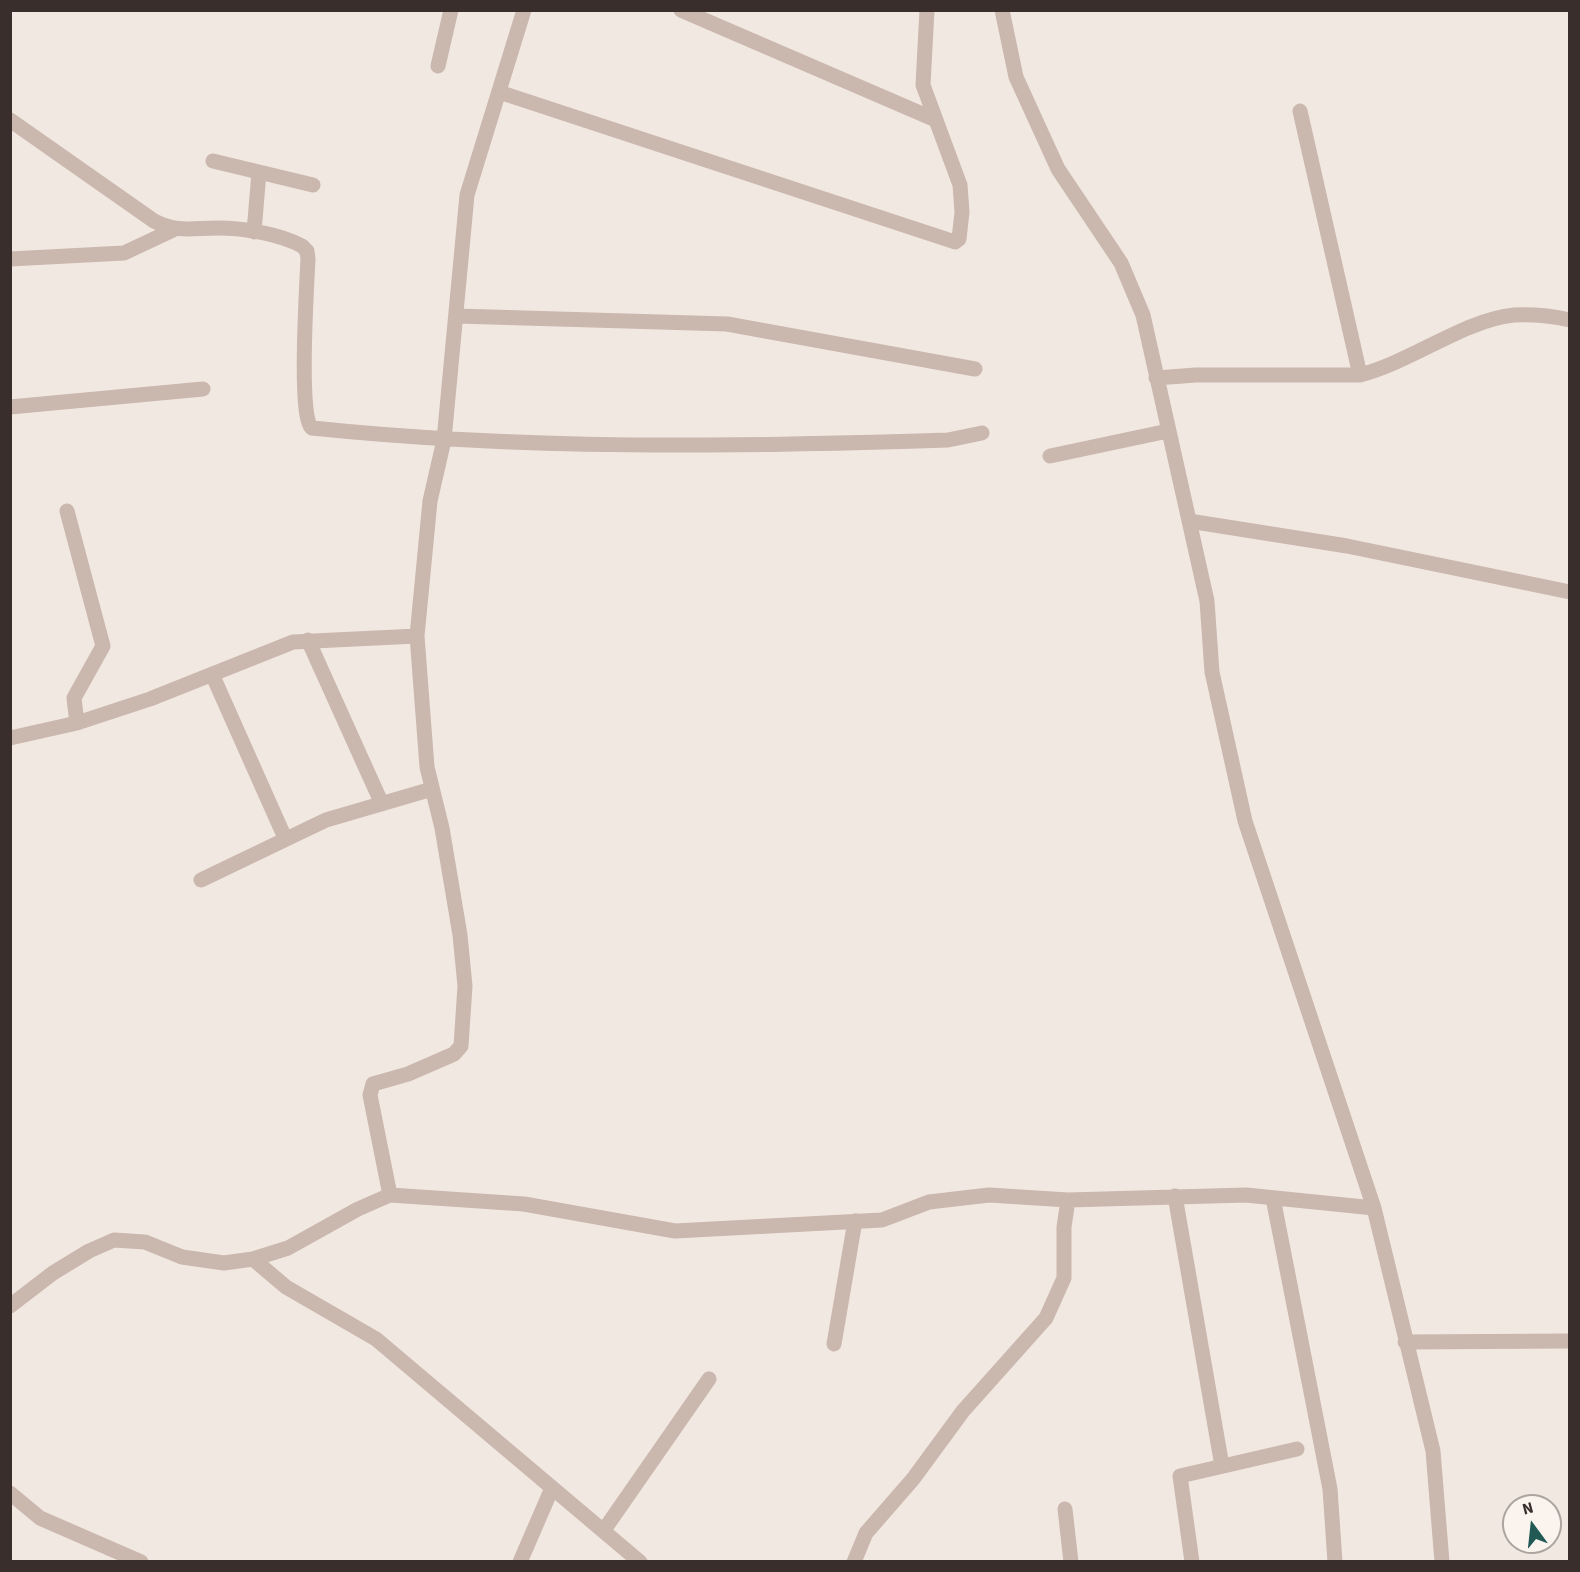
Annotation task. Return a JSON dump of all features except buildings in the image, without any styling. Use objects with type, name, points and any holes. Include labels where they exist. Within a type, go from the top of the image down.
[{"type":"street","points":[[438,66],[452,10]]},
{"type":"street","points":[[390,1195],[370,1095],[373,1084],[408,1074],[454,1054],[461,1046],[464,1026],[465,986],[460,935],[442,828],[427,767],[417,636],[430,501],[444,440],[468,195],[524,10]]},
{"type":"street","points":[[681,10],[936,120]]},
{"type":"street","points":[[499,92],[955,242],[959,239],[962,225],[960,185],[923,85],[927,10]]},
{"type":"street","points":[[1002,10],[1016,77],[1058,170],[1121,263],[1143,315],[1155,378],[1207,601],[1212,672],[1245,821],[1374,1208],[1433,1451],[1442,1562]]},
{"type":"street","points":[[1300,111],[1360,375]]},
{"type":"street","points":[[10,120],[154,221],[173,230]]},
{"type":"street","points":[[213,161],[314,184]]},
{"type":"street","points":[[254,232],[259,172]]},
{"type":"street","points":[[10,259],[124,253],[173,230],[221,228],[254,232],[296,242],[307,251],[304,395],[307,425],[372,435],[444,440],[729,447],[948,440],[982,433]]},
{"type":"street","points":[[1155,378],[1207,375],[1360,375],[1381,370],[1488,321],[1515,315],[1569,320]]},
{"type":"street","points":[[457,316],[727,324],[975,369]]},
{"type":"street","points":[[10,407],[203,389]]},
{"type":"street","points":[[1050,456],[1168,431]]},
{"type":"street","points":[[67,511],[103,646],[102,652],[79,684],[74,698],[77,723]]},
{"type":"street","points":[[1189,521],[1347,546],[1569,592]]},
{"type":"street","points":[[10,738],[77,723],[150,699],[293,642],[308,639],[417,636]]},
{"type":"street","points":[[308,639],[382,804]]},
{"type":"street","points":[[212,674],[285,838]]},
{"type":"street","points":[[201,880],[326,820],[432,789]]},
{"type":"street","points":[[10,1306],[53,1273],[89,1251],[114,1240],[145,1242],[183,1257],[224,1263],[253,1259],[288,1248],[358,1209],[390,1195],[524,1204],[675,1231],[882,1220],[929,1202],[989,1195],[1068,1200],[1175,1196],[1273,1198],[1374,1208]]},
{"type":"street","points":[[1175,1196],[1222,1466]]},
{"type":"street","points":[[1273,1198],[1330,1489],[1335,1562]]},
{"type":"street","points":[[854,1562],[866,1533],[913,1479],[963,1411],[1046,1317],[1064,1278],[1064,1227],[1068,1200]]},
{"type":"street","points":[[834,1344],[855,1221]]},
{"type":"street","points":[[253,1259],[286,1287],[376,1339],[437,1388],[640,1562]]},
{"type":"street","points":[[1405,1342],[1569,1341]]},
{"type":"street","points":[[604,1530],[709,1379]]},
{"type":"street","points":[[1192,1562],[1180,1476],[1297,1449]]},
{"type":"street","points":[[520,1562],[552,1488]]},
{"type":"street","points":[[10,1493],[40,1518],[141,1562]]},
{"type":"street","points":[[1065,1509],[1071,1562]]}]
